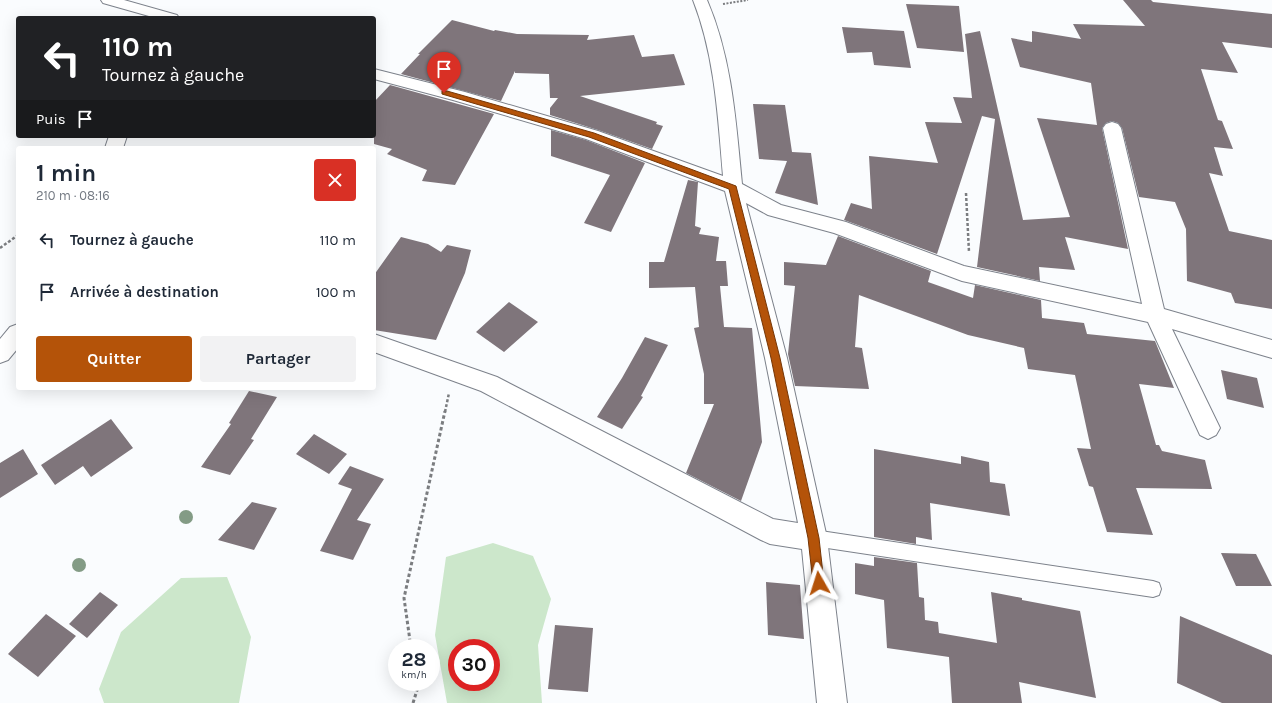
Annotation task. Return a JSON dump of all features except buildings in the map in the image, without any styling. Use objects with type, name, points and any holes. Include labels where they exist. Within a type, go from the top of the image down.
[{"type":"street","points":[[108,0],[149,10],[166,16]]},
{"type":"street","points":[[700,0],[707,17],[725,94],[733,187],[776,358],[814,538],[832,703]]},
{"type":"street","points":[[376,75],[459,96],[592,135],[733,187],[775,210],[839,227],[969,275],[1156,315],[1272,349]]},
{"type":"street","points":[[1112,128],[1156,315],[1208,428]]},
{"type":"street","points":[[0,354],[16,335]]},
{"type":"street","points":[[376,344],[488,384],[770,531],[814,538]]},
{"type":"lane","points":[[814,538],[1153,589]]},
{"type":"path","points":[[966,193],[969,275]]},
{"type":"path","points":[[0,248],[16,236]]},
{"type":"path","points":[[411,639],[404,598],[454,372]]},
{"type":"path","points":[[413,703],[417,691]]},
{"type":"green space","points":[[493,543],[533,556],[551,599],[538,645],[542,703],[447,703],[440,663],[440,639],[436,639],[446,557]]},
{"type":"green space","points":[[227,577],[251,637],[239,703],[104,703],[99,689],[121,632],[181,578]]},
{"type":"route","points":[[444,93],[459,96],[592,135],[733,187],[776,358],[814,538],[819,583]]}]
